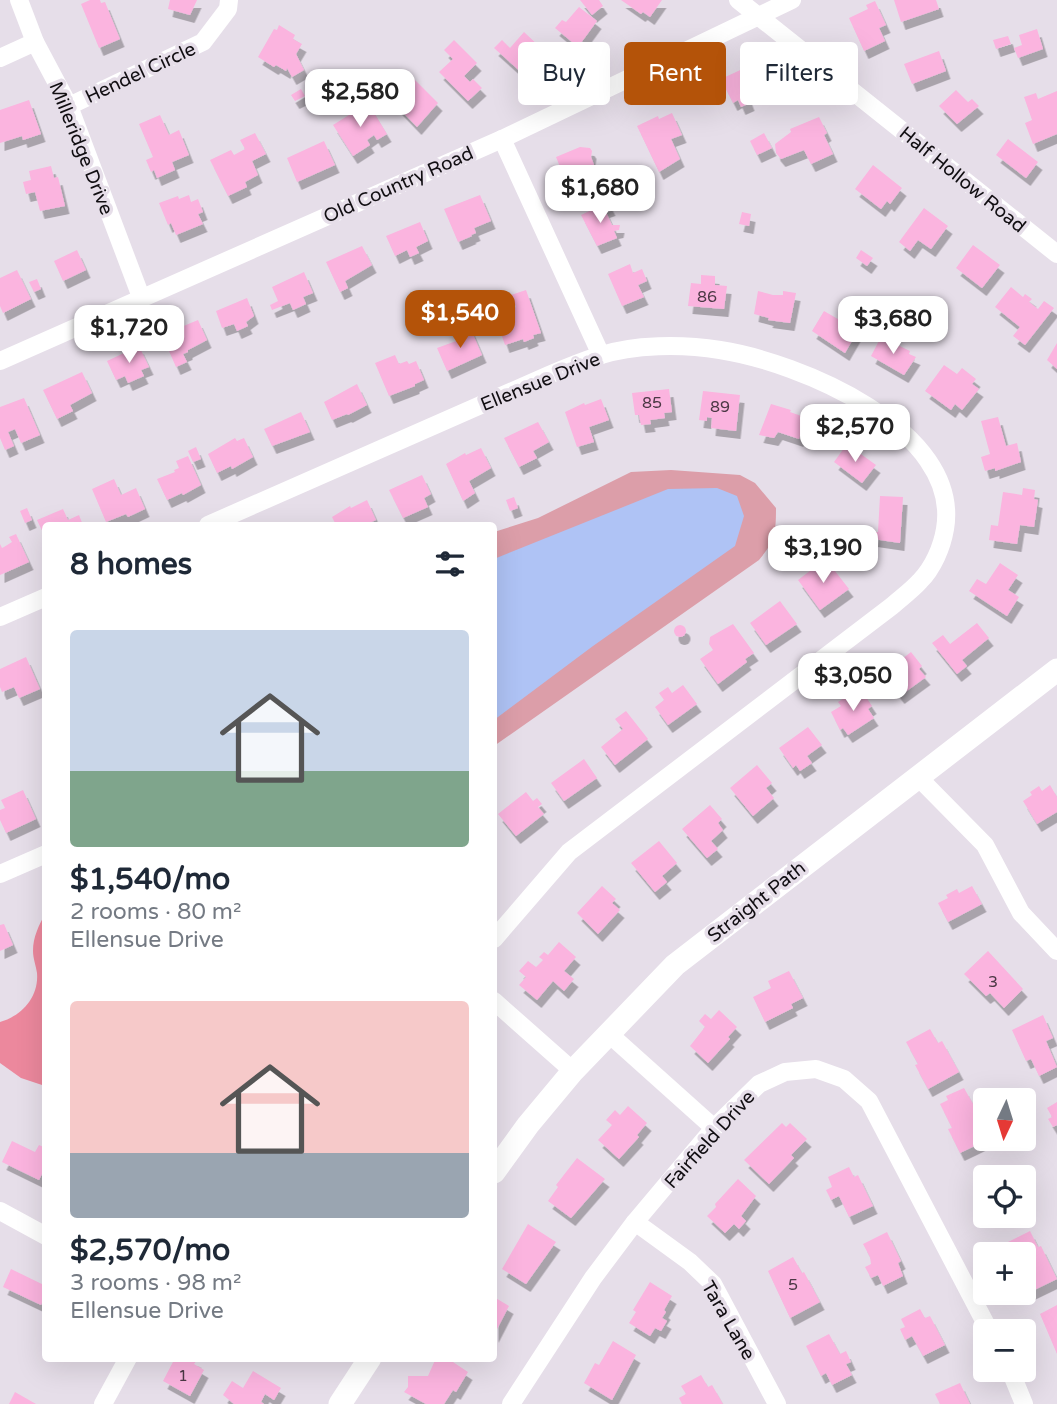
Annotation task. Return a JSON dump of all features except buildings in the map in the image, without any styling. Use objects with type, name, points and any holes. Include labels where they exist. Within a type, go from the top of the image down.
[{"type":"main road","name":"Straight Path","points":[[497,1168],[573,1071],[675,965],[1057,670]]},
{"type":"main road","points":[[340,1404],[367,1362]]},
{"type":"street","name":"Milleridge Drive","points":[[19,0],[35,42],[69,106],[141,297]]},
{"type":"street","name":"Hendel Circle","points":[[69,106],[203,43],[228,9],[229,0]]},
{"type":"street","name":"Half Hollow Road","points":[[738,0],[1057,254]]},
{"type":"street","name":"Old Country Road","points":[[0,361],[502,139],[792,0]]},
{"type":"street","points":[[0,58],[35,42]]},
{"type":"street","points":[[502,139],[601,355]]},
{"type":"street","name":"Ellensue Drive","points":[[215,522],[549,374],[601,355],[660,346],[718,350],[767,360],[832,386],[871,408],[912,441],[937,471],[948,513],[942,544],[922,580],[892,606],[569,852],[497,936]]},
{"type":"street","points":[[0,617],[42,599]]},
{"type":"street","points":[[918,777],[985,845],[1021,913],[1057,951]]},
{"type":"street","points":[[0,874],[42,856]]},
{"type":"street","points":[[497,1003],[573,1071]]},
{"type":"street","points":[[608,1033],[714,1128]]},
{"type":"street","name":"Fairfield Drive","points":[[511,1404],[593,1278],[635,1222],[714,1128],[759,1084],[785,1072],[816,1069],[844,1079],[869,1101],[983,1319]]},
{"type":"street","points":[[0,1211],[42,1234]]},
{"type":"street","name":"Tara Lane","points":[[635,1222],[690,1262],[713,1284],[777,1404]]},
{"type":"street","points":[[103,1404],[126,1362]]},
{"type":"street","points":[[1015,1382],[1024,1404]]},
{"type":"shaded area","points":[[671,470],[740,475],[755,483],[776,508],[775,530],[771,542],[759,560],[497,744],[497,531],[538,518],[631,472]]},
{"type":"shaded area","points":[[42,920],[42,1085],[21,1078],[0,1063],[0,1022],[22,1010],[35,990],[37,973],[33,946]]},
{"type":"water","points":[[717,488],[737,496],[744,516],[735,546],[497,718],[497,558],[668,489]]}]
